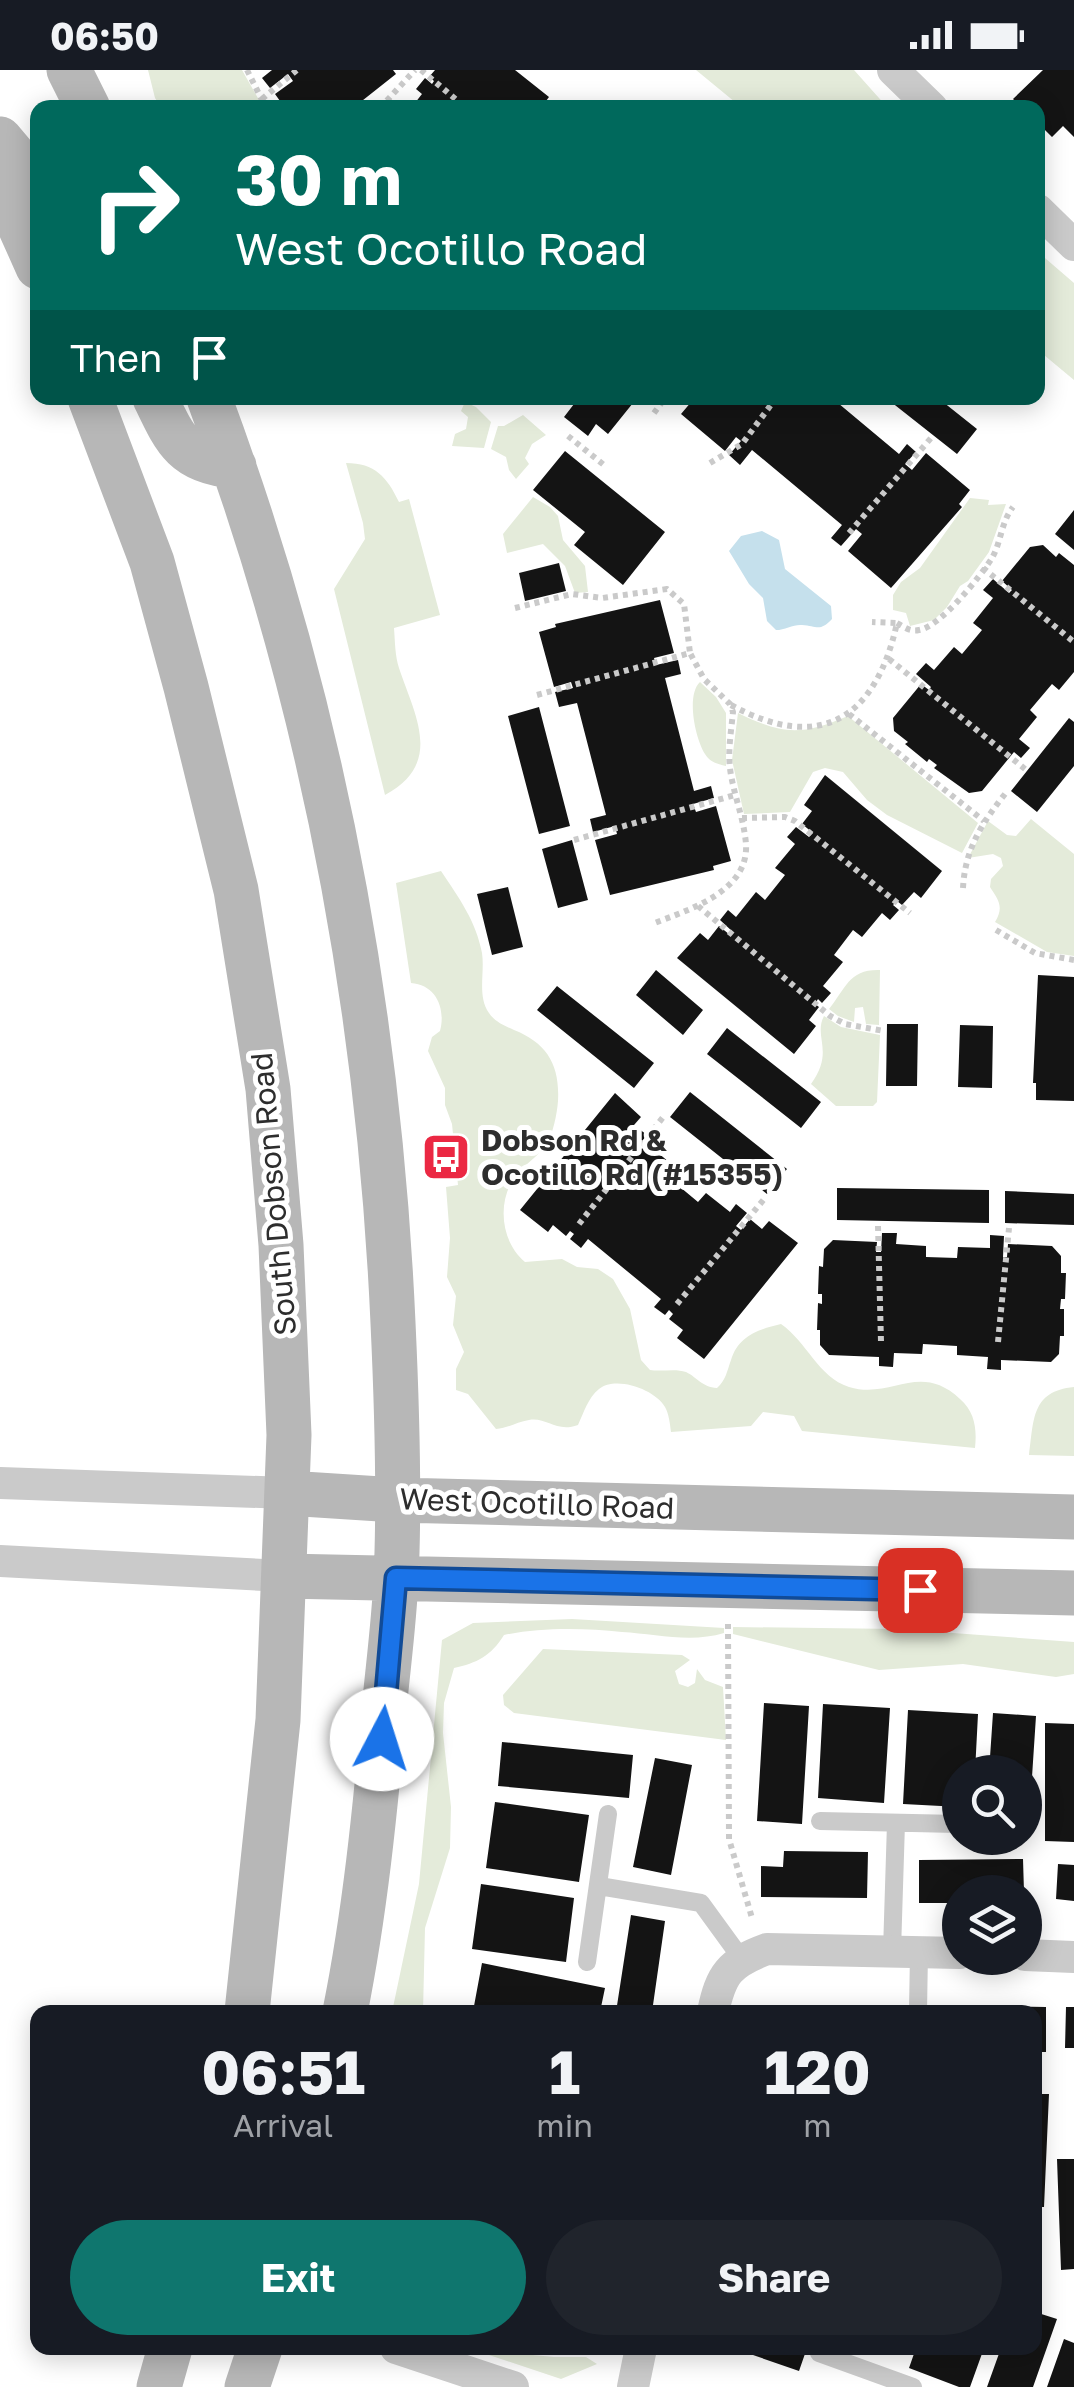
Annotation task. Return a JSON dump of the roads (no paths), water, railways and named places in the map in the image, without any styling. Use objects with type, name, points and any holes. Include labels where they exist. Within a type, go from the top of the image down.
[{"type":"main road","points":[[69,70],[84,100]]},
{"type":"main road","points":[[0,139],[30,175]]},
{"type":"main road","points":[[0,182],[30,250]]},
{"type":"main road","name":"South Dobson Road","points":[[93,405],[152,562],[236,890],[270,1109],[289,1435],[278,1720],[248,2005]]},
{"type":"main road","points":[[158,405],[185,449],[206,464],[234,466]]},
{"type":"main road","points":[[212,405],[282,619],[316,752],[344,883],[369,1032],[382,1150],[398,1430],[396,1578],[374,1832],[346,2005]]},
{"type":"main road","name":"West Ocotillo Road","points":[[287,1493],[396,1500],[1074,1517]]},
{"type":"main road","points":[[284,1576],[1074,1593]]},
{"type":"main road","points":[[159,2387],[168,2355]]},
{"type":"main road","points":[[247,2387],[258,2355]]},
{"type":"street","points":[[893,70],[924,100]]},
{"type":"street","points":[[1045,217],[1074,246]]},
{"type":"street","name":"West Ocotillo Road","points":[[0,1483],[287,1493]]},
{"type":"street","points":[[0,1561],[284,1576]]},
{"type":"street","points":[[714,2005],[719,1984],[741,1958],[766,1950],[942,1953]]},
{"type":"street","points":[[1042,1955],[1074,1956]]},
{"type":"street","points":[[417,2355],[513,2387]]},
{"type":"street","points":[[633,2387],[640,2355]]},
{"type":"lane","points":[[588,1962],[608,1814]]},
{"type":"lane","points":[[820,1821],[942,1824]]},
{"type":"lane","points":[[896,1823],[905,1952],[916,2005]]},
{"type":"lane","points":[[599,1886],[701,1904],[741,1958]]},
{"type":"lane","points":[[824,2355],[901,2385]]},
{"type":"water","points":[[762,531],[779,540],[785,569],[831,606],[832,619],[824,626],[799,625],[776,630],[767,621],[763,598],[749,584],[729,551],[741,536]]},
{"type":"place","name":"Dobson Rd & Ocotillo Rd (#15355)","points":[[446,1157]]}]
